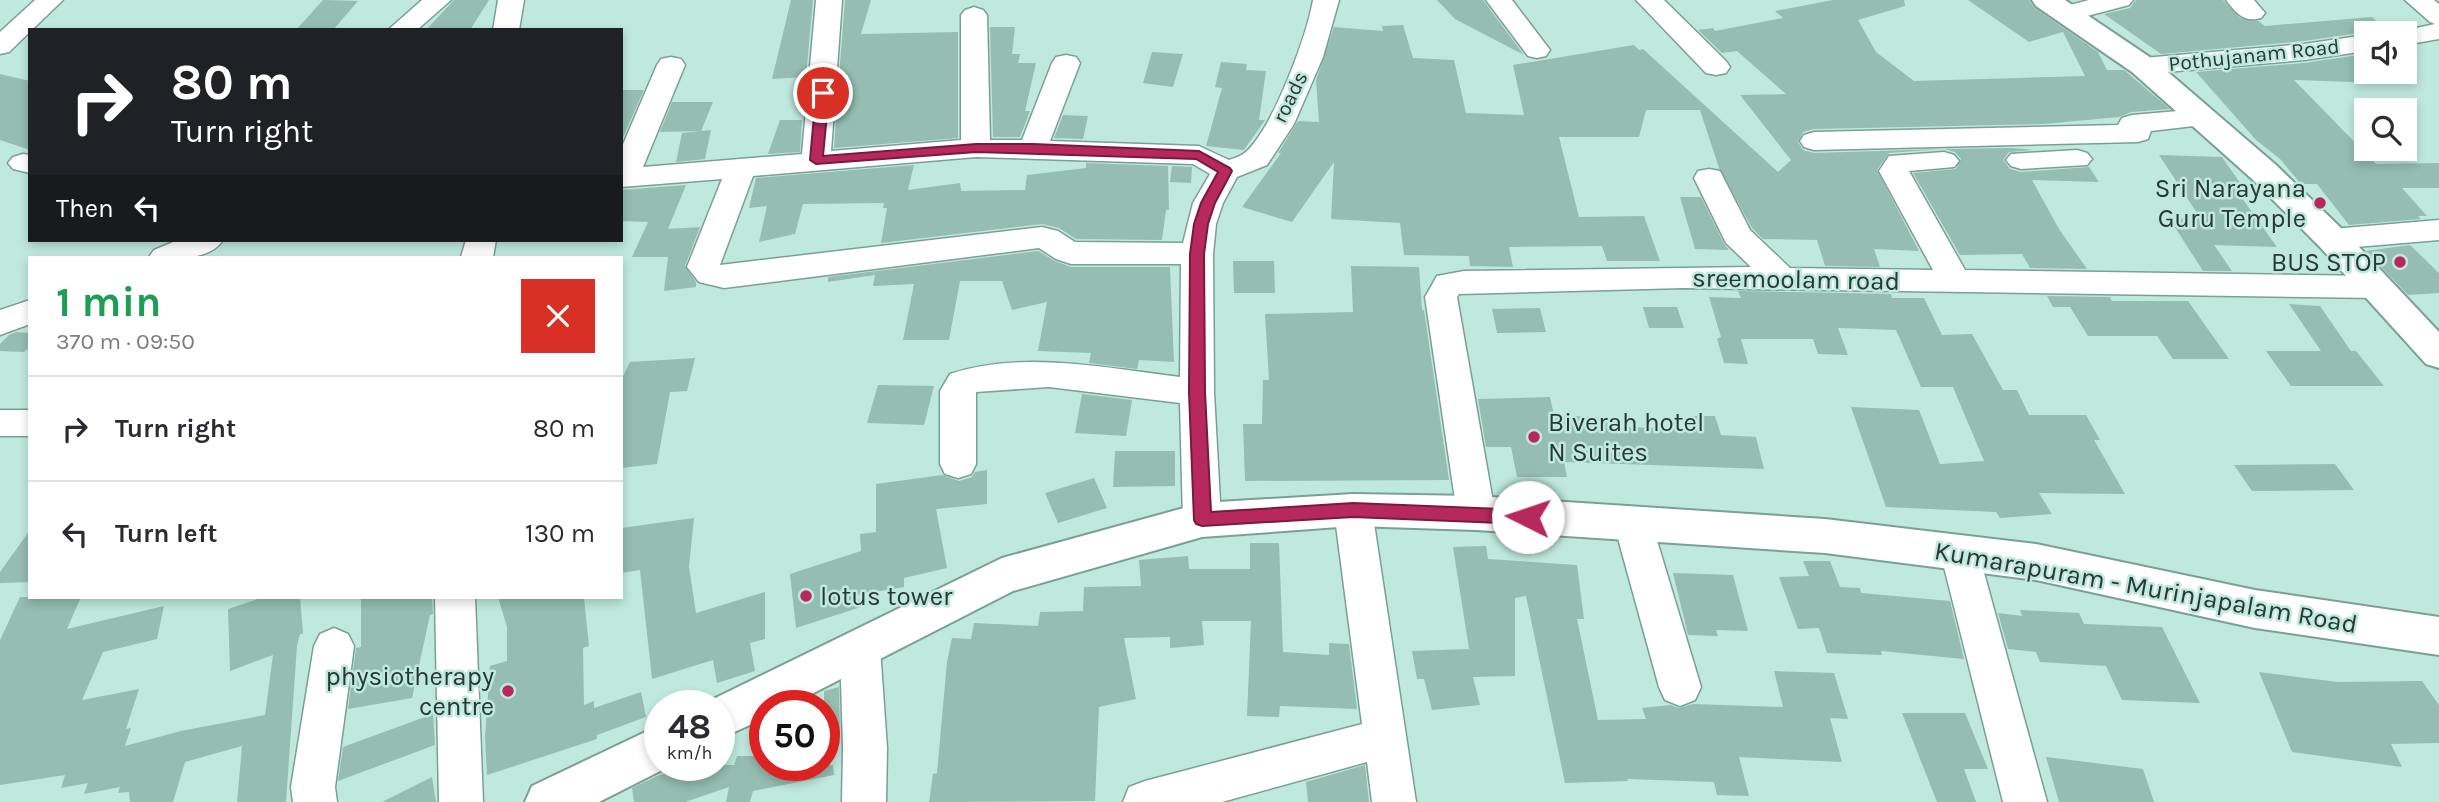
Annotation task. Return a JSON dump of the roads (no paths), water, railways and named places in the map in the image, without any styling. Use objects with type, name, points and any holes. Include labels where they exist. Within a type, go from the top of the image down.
[{"type":"main road","points":[[2055,7],[2143,66],[2264,172],[2332,239],[2439,355]]},
{"type":"main road","name":"Kumarapuram - Murinjapalam Road","points":[[735,710],[1002,576],[1202,520],[1353,510],[1476,513],[1825,536],[1958,551],[2036,562],[2255,609],[2439,636]]},
{"type":"main road","points":[[549,802],[644,755]]},
{"type":"street","points":[[0,46],[50,0]]},
{"type":"street","points":[[403,28],[438,0]]},
{"type":"street","points":[[506,28],[511,0]]},
{"type":"street","points":[[816,160],[829,0]]},
{"type":"street","name":"roads","points":[[1226,171],[1248,164],[1259,156],[1292,99],[1325,16],[1326,0]]},
{"type":"street","points":[[1499,0],[1537,50]]},
{"type":"street","points":[[2055,7],[2120,0]]},
{"type":"street","points":[[2418,0],[2430,33]]},
{"type":"street","points":[[1653,4],[1716,67]]},
{"type":"street","points":[[974,15],[976,148]]},
{"type":"street","name":"Pothujanam Road","points":[[2143,66],[2304,52],[2354,45]]},
{"type":"street","points":[[1033,148],[1066,63]]},
{"type":"street","points":[[623,176],[671,65]]},
{"type":"street","points":[[1814,141],[2138,133],[2132,124],[2201,118]]},
{"type":"street","points":[[623,178],[976,148],[1199,155],[1226,171],[1208,203],[1201,224],[1197,254],[1197,392],[1202,520]]},
{"type":"street","points":[[1955,282],[1900,187],[1894,171],[1899,162],[2077,159]]},
{"type":"street","points":[[742,166],[703,267],[709,274],[724,277],[1042,237],[1054,240],[1062,251],[1071,253],[1197,254]]},
{"type":"street","points":[[1709,178],[1737,236],[1782,278]]},
{"type":"street","points":[[2332,239],[2439,230]]},
{"type":"street","points":[[167,256],[202,242]]},
{"type":"street","name":"sreemoolam road","points":[[1476,513],[1441,297],[1448,284],[1683,277],[2377,287]]},
{"type":"street","points":[[0,323],[28,312]]},
{"type":"street","points":[[958,464],[957,391],[962,383],[974,379],[1049,374],[1197,392]]},
{"type":"street","points":[[0,423],[28,423]]},
{"type":"street","points":[[1353,510],[1394,802]]},
{"type":"street","points":[[1633,524],[1680,687]]},
{"type":"street","points":[[1958,551],[2025,802]]},
{"type":"street","points":[[455,599],[461,802]]},
{"type":"street","points":[[315,802],[313,787],[334,646]]},
{"type":"street","points":[[860,648],[863,802]]},
{"type":"street","points":[[1145,802],[1384,738]]},
{"type":"place","name":"Sri Narayana Guru Temple","points":[[2320,203]]},
{"type":"place","name":"BUS STOP","points":[[2400,262]]},
{"type":"place","name":"Biverah hotel N Suites","points":[[1534,437]]},
{"type":"place","name":"lotus tower","points":[[806,596]]},
{"type":"place","name":"physiotherapy centre","points":[[508,691]]}]
